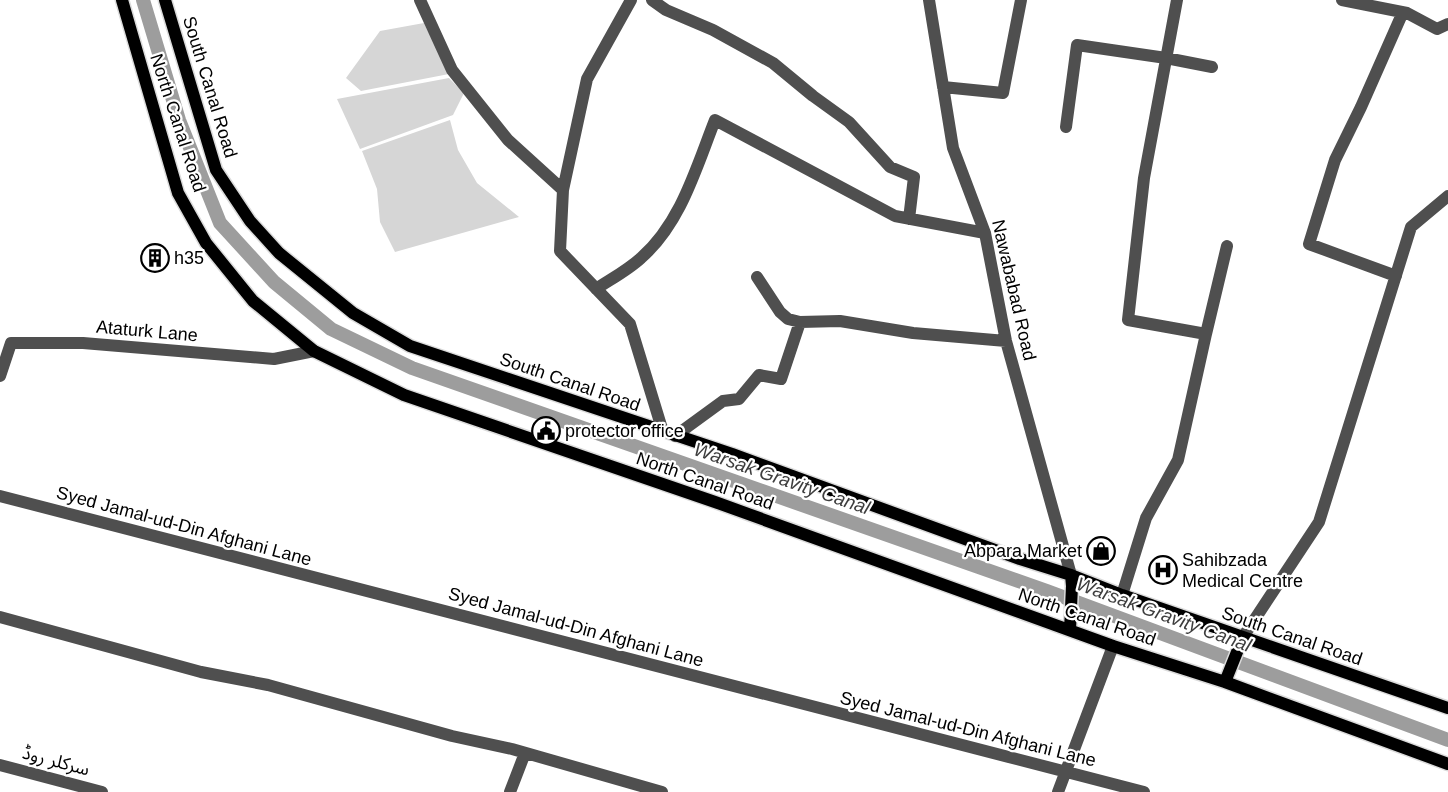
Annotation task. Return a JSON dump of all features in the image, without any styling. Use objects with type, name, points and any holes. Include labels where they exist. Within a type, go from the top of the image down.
[{"type":"main road","name":"North Canal Road","points":[[122,0],[178,193],[206,243],[253,301],[314,351],[404,396],[715,502],[1113,646],[1225,682],[1448,764]]},
{"type":"main road","name":"South Canal Road","points":[[165,0],[216,170],[250,221],[279,253],[353,313],[410,346],[732,454],[1020,559],[1071,580],[1122,595],[1242,639],[1448,708]]},
{"type":"main road","points":[[1070,630],[1072,612],[1071,580]]},
{"type":"main road","points":[[1225,682],[1242,639]]},
{"type":"street","points":[[420,0],[452,70],[508,140],[562,190]]},
{"type":"street","points":[[631,0],[587,79],[562,190],[560,250],[630,324],[663,432]]},
{"type":"street","points":[[652,0],[666,10],[713,30],[773,63],[813,96],[849,122],[890,167],[914,177],[909,219]]},
{"type":"street","name":"Nawababad Road","points":[[929,0],[953,148],[985,233],[1006,341],[1071,580]]},
{"type":"street","points":[[943,87],[1003,92],[1020,0]]},
{"type":"street","points":[[1177,0],[1144,178],[1128,320],[1206,334]]},
{"type":"street","points":[[1342,0],[1403,12],[1437,29],[1448,24]]},
{"type":"street","points":[[1396,276],[1309,244],[1335,160],[1403,12]]},
{"type":"street","points":[[1066,127],[1077,45],[1212,67]]},
{"type":"street","points":[[596,289],[641,259],[663,234],[684,198],[715,120],[895,216],[985,233]]},
{"type":"street","points":[[1242,639],[1319,522],[1411,227],[1448,196]]},
{"type":"street","points":[[1122,595],[1146,518],[1178,460],[1226,246]]},
{"type":"street","points":[[757,278],[780,312],[788,319],[800,322],[840,321],[913,333],[1006,341]]},
{"type":"street","points":[[675,436],[723,401],[740,399],[758,375],[781,379],[800,322]]},
{"type":"street","name":"Ataturk Lane","points":[[0,376],[11,343],[83,343],[274,359],[314,351]]},
{"type":"street","name":"Syed Jamal-ud-Din Afghani Lane","points":[[0,496],[1144,792]]},
{"type":"street","points":[[0,618],[201,672],[268,685],[452,736],[525,753],[662,792]]},
{"type":"street","points":[[1058,792],[1113,646]]},
{"type":"street","points":[[510,792],[525,753]]},
{"type":"street","name":"سرکلر روڈ","points":[[0,764],[102,792]]},
{"type":"shaded area","points":[[424,23],[449,74],[361,91],[346,78],[380,31]]},
{"type":"shaded area","points":[[449,78],[464,93],[453,115],[360,149],[337,99]]},
{"type":"shaded area","points":[[450,120],[458,150],[477,183],[519,217],[395,252],[380,222],[377,189],[362,151]]},
{"type":"waterway","name":"Warsak Gravity Canal","points":[[143,0],[179,120],[220,223],[274,282],[331,329],[412,368],[1047,591],[1448,740]]},
{"type":"place","name":"h35","points":[[155,258]]},
{"type":"place","name":"protector office","points":[[546,431]]},
{"type":"place","name":"Abpara Market","points":[[1101,551]]},
{"type":"place","name":"Sahibzada Medical Centre","points":[[1163,570]]}]
